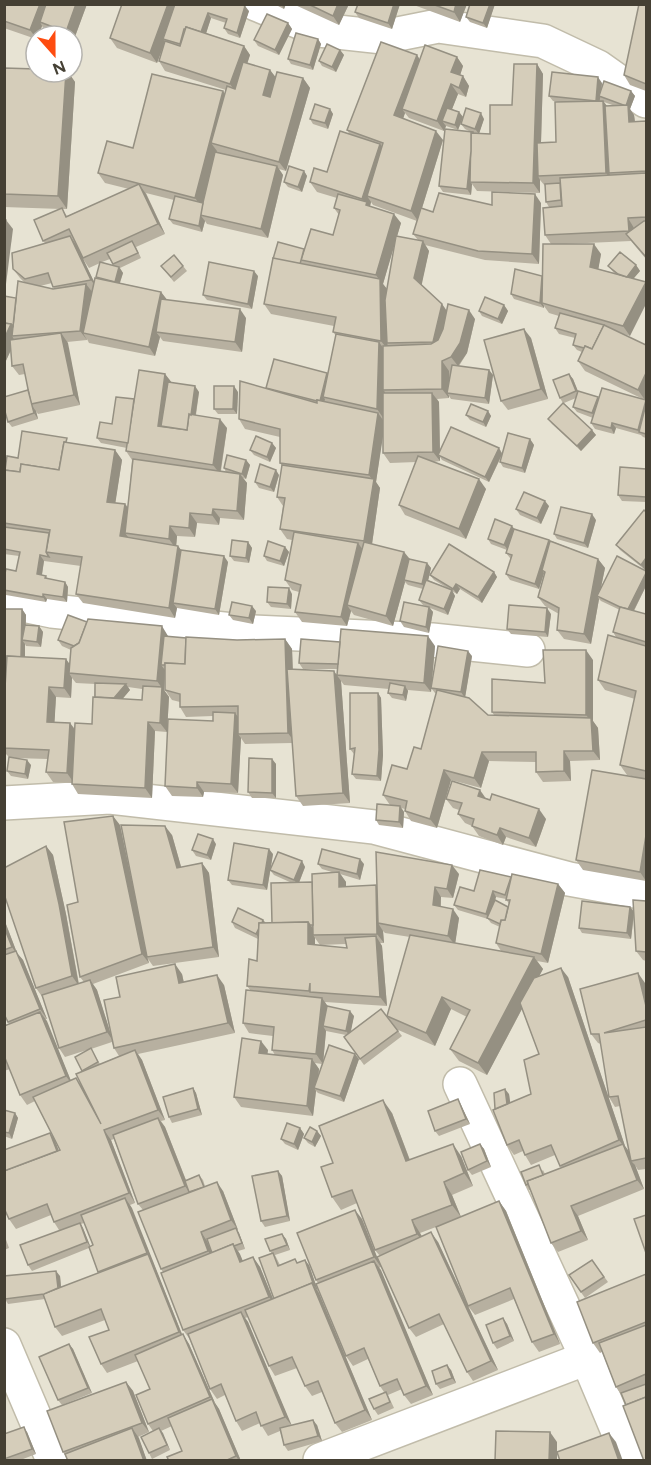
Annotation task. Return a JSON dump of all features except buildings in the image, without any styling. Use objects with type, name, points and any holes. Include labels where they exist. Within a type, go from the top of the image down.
[{"type":"street","points":[[256,4],[319,30],[383,37],[438,26],[543,41],[598,67],[646,101]]},
{"type":"street","points":[[4,601],[52,611],[252,632],[432,640],[528,650]]},
{"type":"street","points":[[4,802],[110,797],[374,827],[569,879],[646,893]]},
{"type":"street","points":[[460,1084],[587,1358],[630,1461]]},
{"type":"street","points":[[4,1345],[53,1461]]},
{"type":"street","points":[[320,1461],[587,1358]]},
{"type":"shaded area","points":[[5,5],[646,5],[646,1460],[5,1460]]}]
